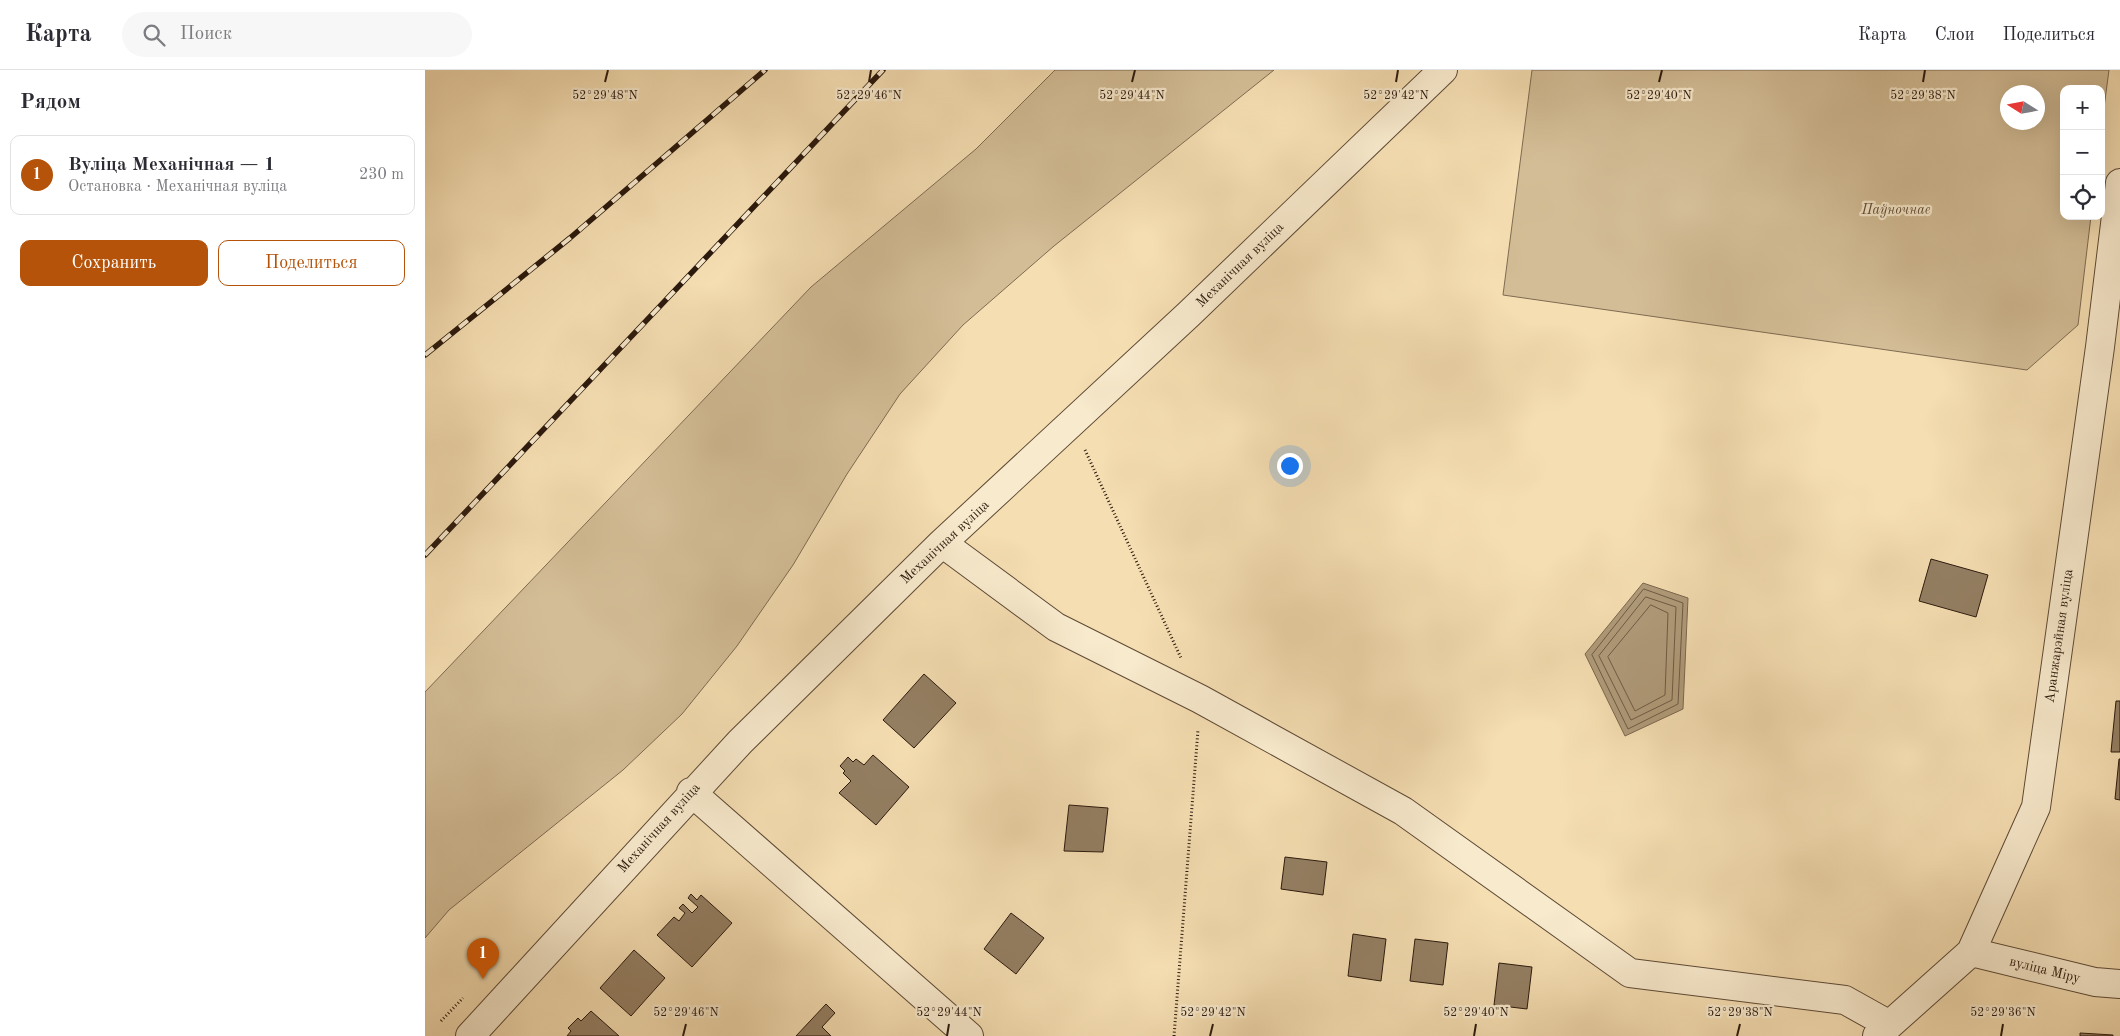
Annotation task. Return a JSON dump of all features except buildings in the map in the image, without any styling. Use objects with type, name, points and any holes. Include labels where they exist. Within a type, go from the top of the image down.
[{"type":"street","name":"Механічная вуліца","points":[[470,1036],[691,792],[942,543],[1175,328],[1443,70]]},
{"type":"street","name":"Аранжарэйная вуліца","points":[[1883,1030],[1971,952],[2036,806],[2110,347],[2120,183]]},
{"type":"street","points":[[942,543],[1056,627],[1200,699],[1403,811],[1630,973],[1845,1000],[1883,1030]]},
{"type":"street","points":[[691,792],[954,1031]]},
{"type":"street","name":"вуліца Міру","points":[[1971,952],[2095,982],[2120,984]]},
{"type":"path","points":[[1085,450],[1200,699],[1174,1036]]},
{"type":"green space","points":[[1055,70],[1274,70],[1054,246],[963,325],[900,394],[847,474],[793,565],[737,646],[682,714],[623,770],[449,910],[425,938],[425,692],[811,287],[976,149]]},
{"type":"green space","name":"Паўночнае","points":[[1532,70],[2109,70],[2105,100],[2105,85],[2060,85],[2060,220],[2091,220],[2078,325],[2027,370],[1503,295]]},
{"type":"water","points":[[1643,583],[1688,598],[1683,709],[1625,736],[1585,654]]},
{"type":"railway","points":[[425,355],[570,238],[765,70]]},
{"type":"railway","points":[[425,555],[883,70]]},
{"type":"place","name":"Вуліца Механічная — 1","points":[[483,979]]}]
